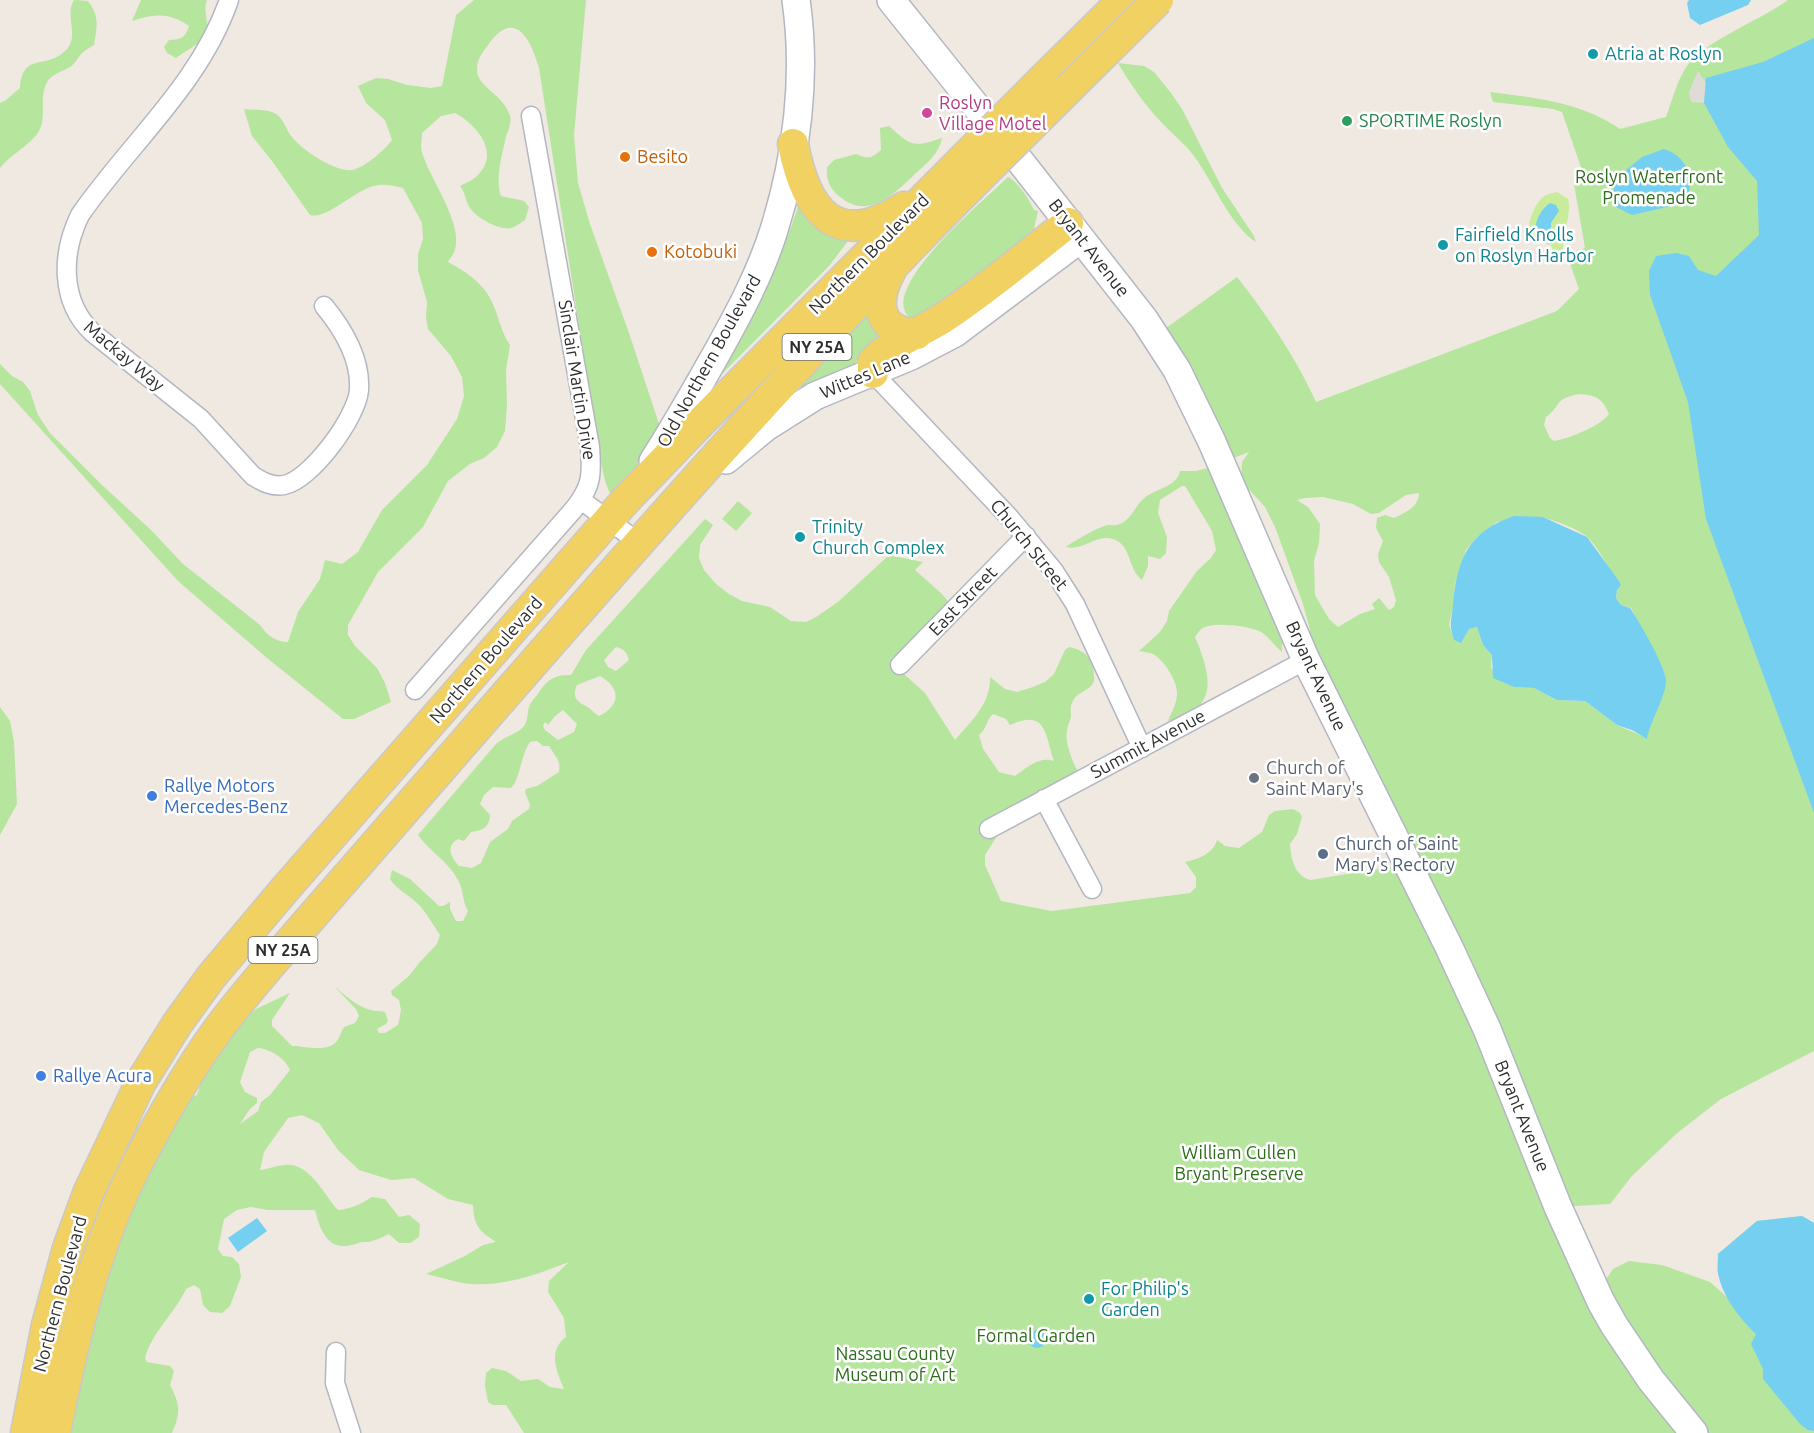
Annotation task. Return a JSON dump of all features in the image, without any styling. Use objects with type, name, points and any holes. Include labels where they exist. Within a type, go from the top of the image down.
[{"type":"main road","name":"Old Northern Boulevard","points":[[617,510],[681,417],[755,279],[774,231],[793,144],[801,82],[801,52],[796,0]]},
{"type":"main road","points":[[891,0],[979,110]]},
{"type":"main road","name":"Northern Boulevard","points":[[55,1433],[70,1358],[106,1232],[120,1200],[176,1094],[215,1034],[239,1002],[638,542],[895,262],[971,168],[1123,0]]},
{"type":"main road","name":"Northern Boulevard","points":[[26,1433],[50,1314],[68,1248],[89,1191],[141,1082],[177,1024],[211,977],[617,510],[702,420],[971,168],[1158,0]]},
{"type":"main road","points":[[793,144],[804,183],[816,206],[827,218],[846,226],[870,224],[889,216],[920,195],[971,168]]},
{"type":"main road","name":"Bryant Avenue","points":[[1020,161],[1144,319],[1177,370],[1212,442],[1306,660],[1449,947],[1487,1029],[1558,1207],[1601,1302],[1651,1380],[1694,1433]]},
{"type":"main road","points":[[873,373],[873,362],[879,355],[914,345],[966,302],[1074,231]]},
{"type":"main road","points":[[895,262],[882,292],[881,310],[886,321],[914,345]]},
{"type":"main road","name":"Wittes Lane","points":[[658,520],[766,427],[815,396],[873,373]]},
{"type":"main road","points":[[211,977],[239,1002]]},
{"type":"street","name":"Mackay Way","points":[[230,0],[219,27],[194,68],[80,215],[70,239],[66,257],[71,300],[80,318],[93,333],[201,419],[253,476],[277,486],[296,480],[324,454],[351,416],[358,397],[358,375],[351,348],[340,327],[324,306]]},
{"type":"street","name":"Sinclair Martin Drive","points":[[415,690],[581,500],[589,486],[590,447],[531,116]]},
{"type":"street","points":[[898,399],[895,377],[914,345]]},
{"type":"street","name":"Church Street","points":[[873,373],[1026,536],[1054,571],[1075,604],[1142,748]]},
{"type":"street","points":[[581,500],[617,510],[638,542]]},
{"type":"street","name":"East Street","points":[[900,665],[1026,536]]},
{"type":"street","name":"Summit Avenue","points":[[989,829],[1306,660]]},
{"type":"street","points":[[1044,799],[1092,889]]},
{"type":"street","points":[[336,1352],[336,1392],[351,1433]]},
{"type":"green space","points":[[74,0],[88,1],[94,12],[97,27],[94,45],[82,53],[72,66],[49,79],[44,92],[43,118],[40,129],[33,139],[0,168],[0,103],[20,88],[22,77],[30,65],[50,60],[66,50],[72,38],[70,12]]},
{"type":"green space","points":[[141,0],[207,0],[208,30],[205,38],[176,58],[167,53],[164,47],[169,40],[182,37],[189,26],[168,16],[132,21]]},
{"type":"green space","points":[[474,0],[586,0],[574,135],[578,183],[665,442],[611,495],[604,476],[597,441],[539,68],[531,47],[521,32],[514,28],[506,29],[498,34],[486,48],[479,59],[477,69],[481,81],[507,108],[510,116],[500,167],[499,189],[501,196],[524,201],[529,207],[525,220],[512,228],[501,228],[483,220],[468,205],[460,186],[475,177],[484,167],[487,158],[483,140],[463,118],[455,113],[441,116],[422,133],[421,145],[426,163],[454,226],[455,249],[448,262],[461,269],[483,288],[494,306],[510,345],[506,370],[505,431],[497,447],[448,481],[423,527],[378,572],[348,625],[348,635],[355,646],[377,668],[391,702],[354,719],[343,719],[267,658],[178,581],[0,384],[0,364],[12,376],[23,382],[30,391],[38,415],[50,433],[183,564],[272,637],[288,642],[298,612],[320,579],[325,560],[342,564],[358,552],[382,510],[427,465],[457,419],[464,396],[462,377],[451,356],[428,329],[427,302],[418,270],[418,254],[423,239],[422,223],[403,188],[385,185],[370,187],[326,213],[310,215],[252,136],[244,109],[265,110],[276,114],[292,137],[311,154],[337,168],[357,169],[374,158],[392,140],[385,120],[366,103],[358,86],[376,78],[431,88],[442,86],[456,15]]},
{"type":"green space","points":[[1788,0],[1814,0],[1814,1051],[1721,1099],[1676,1134],[1632,1176],[1610,1204],[1559,1207],[1603,1284],[1613,1269],[1629,1261],[1662,1265],[1710,1282],[1728,1298],[1718,1274],[1718,1254],[1757,1221],[1802,1216],[1814,1223],[1814,1433],[524,1433],[506,1405],[493,1405],[488,1402],[485,1386],[486,1373],[492,1368],[506,1371],[521,1381],[538,1379],[550,1387],[564,1389],[555,1355],[560,1343],[566,1337],[564,1318],[548,1292],[549,1281],[569,1262],[534,1275],[497,1283],[466,1283],[426,1274],[483,1245],[496,1242],[485,1235],[479,1227],[473,1205],[448,1199],[414,1178],[391,1180],[359,1170],[338,1150],[319,1123],[302,1115],[288,1118],[264,1152],[260,1170],[284,1165],[301,1168],[315,1180],[338,1210],[356,1206],[372,1197],[385,1199],[399,1217],[409,1215],[420,1224],[419,1237],[410,1243],[399,1243],[389,1234],[370,1242],[340,1246],[328,1240],[320,1227],[315,1210],[268,1210],[251,1207],[237,1210],[224,1219],[218,1249],[223,1256],[232,1257],[239,1264],[241,1277],[230,1306],[222,1313],[210,1312],[203,1305],[200,1289],[194,1285],[186,1289],[158,1331],[145,1358],[147,1362],[170,1366],[174,1371],[170,1385],[176,1398],[178,1414],[172,1433],[56,1433],[90,1282],[187,1098],[197,1095],[203,1076],[235,1024],[258,1008],[290,993],[272,1020],[272,1026],[292,1046],[328,1047],[337,1041],[344,1027],[355,1023],[359,1016],[356,1009],[334,986],[361,1006],[373,1011],[385,1012],[388,1021],[377,1029],[379,1033],[385,1033],[398,1025],[401,1010],[399,1000],[392,995],[391,991],[409,976],[437,944],[440,935],[420,906],[390,879],[392,870],[410,879],[439,906],[450,902],[450,909],[456,921],[463,921],[468,911],[458,880],[449,867],[418,835],[496,744],[524,726],[530,706],[544,686],[555,677],[571,675],[586,650],[705,519],[713,525],[700,545],[699,558],[704,570],[729,594],[742,601],[770,607],[791,621],[806,622],[816,617],[838,602],[887,557],[893,556],[923,562],[915,570],[953,607],[895,666],[925,693],[955,740],[984,704],[990,677],[1005,689],[1017,692],[1045,682],[1054,674],[1065,650],[1069,647],[1080,650],[1087,656],[1094,670],[1094,681],[1073,700],[1066,736],[1076,769],[1082,779],[999,833],[985,855],[985,865],[1001,901],[1052,911],[1190,893],[1196,887],[1196,877],[1185,862],[1209,852],[1217,840],[1225,846],[1239,848],[1262,832],[1269,815],[1275,811],[1293,809],[1302,817],[1297,834],[1290,844],[1291,856],[1298,871],[1306,878],[1311,880],[1401,865],[1309,659],[1310,630],[1275,527],[1265,507],[1241,478],[1242,462],[1249,452],[1221,463],[1155,336],[1237,277],[1280,337],[1316,402],[1557,311],[1579,289],[1567,255],[1585,248],[1574,184],[1585,179],[1562,112],[1493,102],[1490,92],[1541,99],[1574,107],[1620,129],[1666,117],[1680,78],[1695,57],[1719,39]],"holes":[[[1578,394],[1593,396],[1601,400],[1609,414],[1605,419],[1584,431],[1554,441],[1550,438],[1544,425],[1546,417],[1564,399]],[[1419,493],[1414,506],[1407,511],[1394,518],[1385,515],[1377,518],[1376,528],[1383,541],[1378,554],[1379,562],[1389,577],[1396,600],[1394,607],[1389,610],[1379,598],[1372,604],[1375,609],[1360,614],[1338,627],[1329,619],[1315,595],[1314,561],[1319,543],[1320,524],[1308,507],[1297,500],[1323,497],[1353,504],[1371,514],[1379,513],[1406,495]],[[1543,517],[1576,530],[1590,540],[1619,581],[1616,598],[1621,605],[1631,608],[1659,662],[1659,706],[1649,725],[1647,738],[1617,725],[1585,701],[1557,700],[1534,688],[1514,687],[1491,668],[1492,655],[1483,645],[1477,627],[1469,629],[1461,642],[1454,640],[1449,624],[1455,584],[1466,550],[1477,537],[1497,522]],[[616,647],[625,651],[629,660],[616,671],[608,667],[604,660]],[[600,676],[615,691],[615,702],[599,716],[577,700],[577,685]],[[563,710],[577,724],[574,732],[558,740],[545,730],[543,726],[545,722],[548,725]],[[993,714],[1006,719],[1010,725],[1031,720],[1038,722],[1046,734],[1054,761],[1038,761],[1015,776],[999,772],[983,749],[979,735]],[[537,741],[543,746],[549,746],[558,761],[559,772],[537,786],[526,789],[529,809],[512,821],[508,829],[490,842],[481,863],[472,868],[459,866],[453,859],[452,845],[458,839],[464,841],[471,832],[486,826],[490,815],[480,804],[484,795],[493,787],[511,788],[517,779],[530,742]],[[258,1048],[267,1050],[281,1058],[288,1066],[290,1070],[270,1095],[261,1102],[258,1111],[240,1124],[257,1103],[257,1098],[245,1092],[240,1082],[250,1052]]]},
{"type":"green space","points":[[1118,63],[1144,66],[1154,72],[1171,93],[1182,109],[1222,188],[1256,242],[1238,226],[1194,156],[1150,110]]},
{"type":"green space","points":[[889,126],[902,138],[913,143],[925,143],[942,138],[935,154],[928,162],[889,197],[870,206],[850,203],[839,196],[831,186],[827,167],[834,160],[856,154],[867,157],[875,155],[881,150],[880,128]]},
{"type":"green space","points":[[1008,177],[1016,183],[1034,210],[1038,211],[1033,233],[1011,255],[1007,251],[990,270],[958,296],[912,319],[904,306],[907,289],[919,268],[958,224]]},
{"type":"green space","points":[[1557,192],[1568,199],[1569,210],[1563,250],[1553,251],[1551,245],[1535,238],[1529,224],[1540,200],[1546,195]]},
{"type":"green space","points":[[801,198],[848,241],[829,266],[708,388],[737,344],[759,304],[782,252]]},
{"type":"green space","points":[[865,310],[881,336],[857,360],[850,372],[779,408]]},
{"type":"green space","points":[[1212,467],[1275,614],[1282,641],[1282,652],[1267,636],[1256,630],[1225,625],[1203,628],[1195,637],[1205,665],[1207,690],[1196,709],[1168,721],[1177,698],[1175,684],[1162,661],[1151,653],[1139,651],[1160,632],[1167,621],[1169,611],[1197,571],[1216,550],[1212,531],[1185,486],[1182,486],[1160,500],[1158,513],[1167,537],[1166,553],[1160,559],[1148,556],[1148,566],[1142,580],[1133,569],[1126,549],[1116,540],[1103,538],[1077,547],[1066,547],[1099,528],[1122,523],[1143,499],[1175,480],[1180,471],[1196,471]]},
{"type":"green space","points":[[738,501],[752,513],[736,531],[722,519]]},
{"type":"green space","points":[[0,707],[10,721],[14,742],[17,804],[0,835]]},
{"type":"shaded area","points":[[1698,71],[1706,83],[1704,103],[1691,102],[1689,92]]},
{"type":"water","points":[[1689,0],[1751,0],[1748,5],[1700,25],[1690,18],[1687,3]]},
{"type":"water","points":[[1814,38],[1814,813],[1706,519],[1688,402],[1650,295],[1649,271],[1656,256],[1676,253],[1689,256],[1698,270],[1716,276],[1759,235],[1757,181],[1728,147],[1704,103],[1706,78],[1763,62]]},
{"type":"water","points":[[1664,149],[1677,156],[1686,167],[1690,180],[1688,195],[1667,207],[1632,215],[1616,207],[1613,181],[1642,157]]},
{"type":"water","points":[[1550,203],[1556,205],[1559,211],[1551,223],[1551,233],[1546,237],[1535,228],[1540,214]]},
{"type":"water","points":[[1514,516],[1543,517],[1587,537],[1619,581],[1621,585],[1617,590],[1616,598],[1621,605],[1630,608],[1657,654],[1665,673],[1665,687],[1647,739],[1632,730],[1617,725],[1585,701],[1557,700],[1534,688],[1514,687],[1493,678],[1492,655],[1483,645],[1477,627],[1469,629],[1461,643],[1454,640],[1451,622],[1455,588],[1462,560],[1476,539],[1486,530]]},
{"type":"water","points":[[1802,1216],[1814,1223],[1814,1431],[1800,1424],[1763,1379],[1763,1369],[1751,1344],[1756,1334],[1738,1314],[1723,1290],[1718,1273],[1718,1254],[1757,1221]]},
{"type":"water","points":[[257,1218],[267,1231],[238,1252],[228,1238]]},
{"type":"water","points":[[1033,1330],[1041,1330],[1046,1335],[1044,1346],[1033,1348],[1028,1343],[1028,1335]]},
{"type":"place","name":"Atria at Roslyn","points":[[1593,54]]},
{"type":"place","name":"Roslyn Village Motel","points":[[927,113]]},
{"type":"place","name":"SPORTIME Roslyn","points":[[1347,121]]},
{"type":"place","name":"Besito","points":[[625,157]]},
{"type":"place","name":"Fairfield Knolls on Roslyn Harbor","points":[[1443,245]]},
{"type":"place","name":"Kotobuki","points":[[652,252]]},
{"type":"place","name":"Trinity Church Complex","points":[[800,537]]},
{"type":"place","name":"Church of Saint Mary's","points":[[1254,778]]},
{"type":"place","name":"Rallye Motors Mercedes-Benz","points":[[152,796]]},
{"type":"place","name":"Church of Saint Mary's Rectory","points":[[1323,854]]},
{"type":"place","name":"Rallye Acura","points":[[41,1076]]},
{"type":"place","name":"For Philip's Garden","points":[[1089,1299]]},
{"type":"park label","name":"Roslyn Waterfront Promenade","points":[[1649,187]]},
{"type":"park label","name":"William Cullen Bryant Preserve","points":[[1239,1163]]},
{"type":"park label","name":"Formal Garden","points":[[1036,1336]]},
{"type":"park label","name":"Nassau County Museum of Art","points":[[895,1364]]}]
